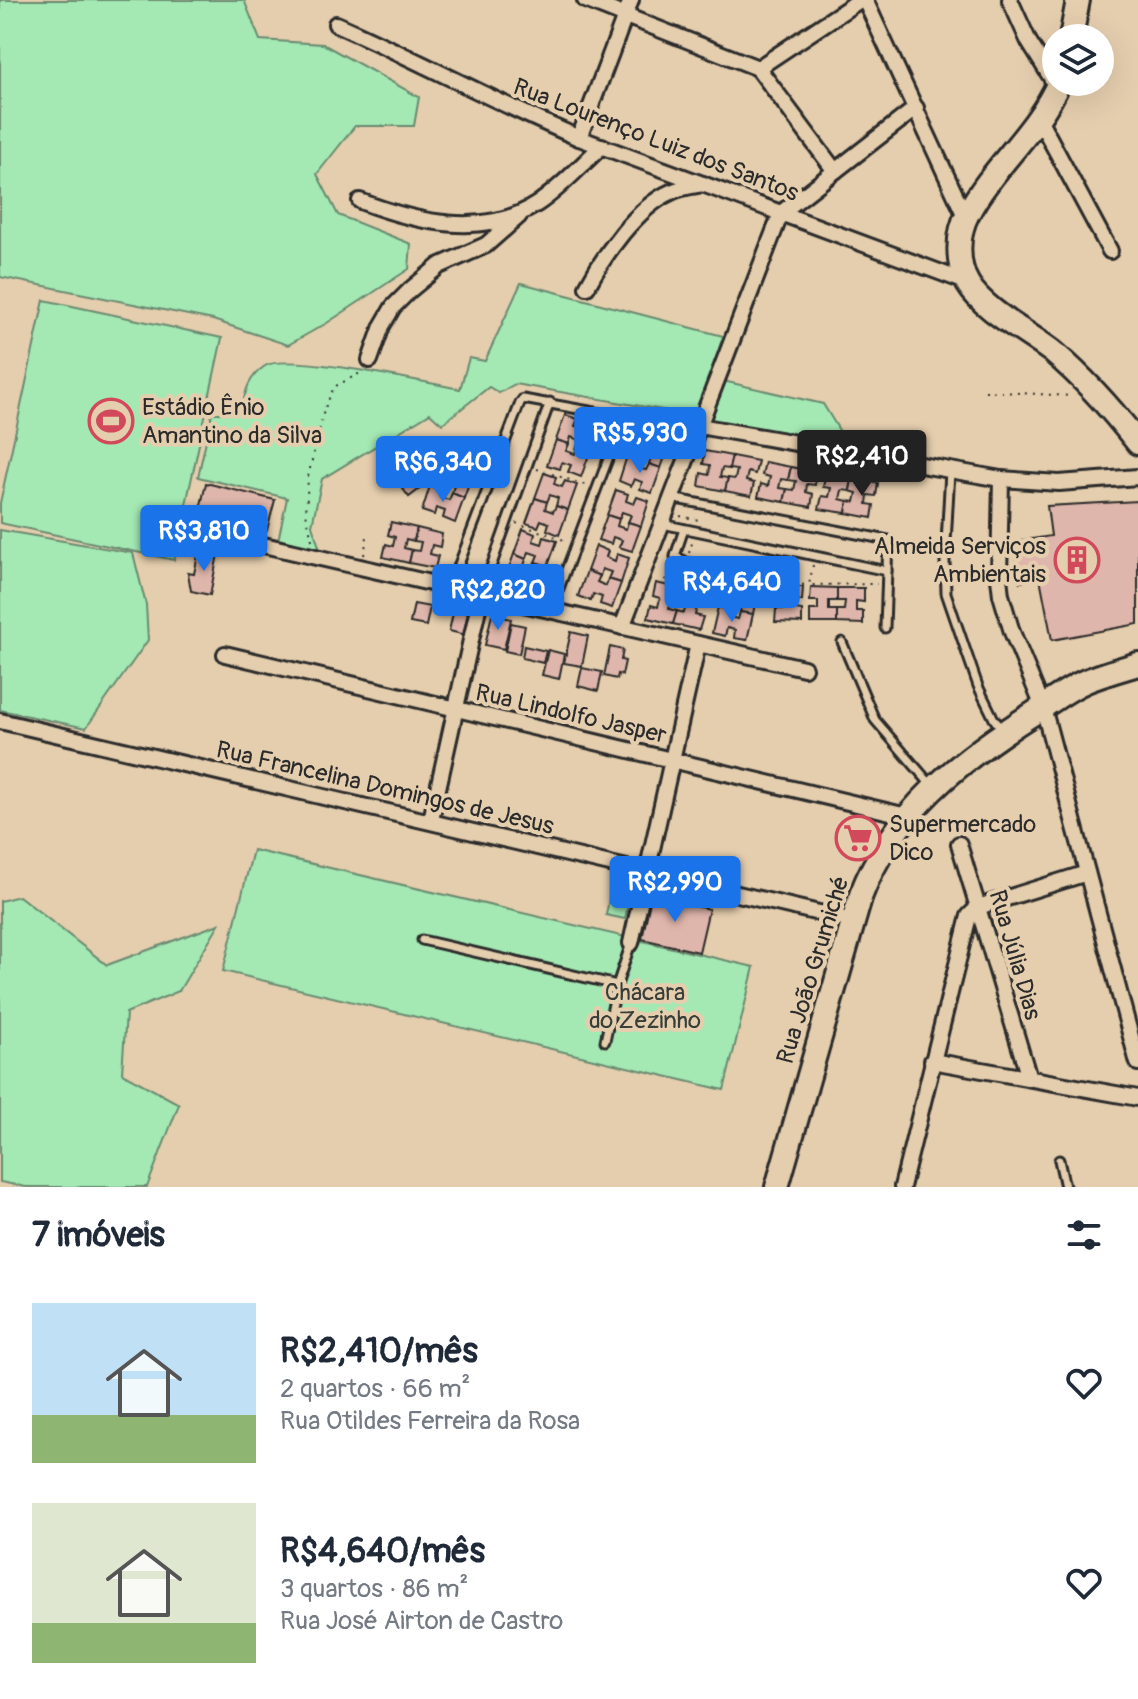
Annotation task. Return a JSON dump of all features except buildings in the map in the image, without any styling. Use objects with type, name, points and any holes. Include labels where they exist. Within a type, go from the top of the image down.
[{"type":"main road","points":[[1074,24],[1078,0]]},
{"type":"main road","points":[[1051,96],[965,216],[960,255],[966,282],[987,304],[1056,356],[1097,396],[1138,443]]},
{"type":"main road","name":"Rua João Grumiché","points":[[777,1187],[853,921],[877,858],[907,816],[933,787],[1004,732],[1062,693],[1138,664]]},
{"type":"street","points":[[585,0],[758,68],[835,171]]},
{"type":"street","points":[[579,138],[631,0]]},
{"type":"street","points":[[758,68],[863,0],[965,216]]},
{"type":"street","points":[[1010,0],[1042,62]]},
{"type":"street","name":"Rua Lourenço Luiz dos Santos","points":[[336,24],[579,138],[966,282]]},
{"type":"street","points":[[622,627],[781,213],[916,108]]},
{"type":"street","points":[[1038,117],[1110,251]]},
{"type":"street","points":[[370,360],[382,326],[393,307],[410,290],[439,266],[486,245],[522,213],[549,195],[602,146]]},
{"type":"street","points":[[587,287],[612,247],[652,205],[676,190],[703,184]]},
{"type":"street","points":[[360,201],[397,213],[460,225],[496,222],[522,213]]},
{"type":"street","points":[[699,426],[1001,479],[1059,483],[1138,477]]},
{"type":"street","points":[[1001,479],[1001,595],[1012,632],[1043,707],[1138,1063]]},
{"type":"street","points":[[193,529],[804,668]]},
{"type":"street","points":[[431,820],[481,595]]},
{"type":"street","points":[[631,943],[698,644]]},
{"type":"street","name":"Rua Lindolfo Jasper","points":[[225,654],[907,816]]},
{"type":"street","name":"Rua Francelina Domingos de Jesus","points":[[0,721],[853,921]]},
{"type":"street","name":"Rua Júlia Dias","points":[[959,844],[1029,1078]]},
{"type":"street","points":[[902,1187],[969,916],[978,907],[1087,873]]},
{"type":"street","points":[[932,1061],[1138,1098]]},
{"type":"lane","points":[[450,588],[523,399],[661,424]]},
{"type":"lane","points":[[481,595],[550,402]]},
{"type":"lane","points":[[555,599],[624,417]]},
{"type":"lane","points":[[950,471],[946,593],[978,686],[1004,732]]},
{"type":"lane","points":[[666,512],[684,529],[887,571]]},
{"type":"lane","points":[[666,512],[888,540],[885,628]]},
{"type":"lane","points":[[684,529],[675,556],[692,564],[762,579]]},
{"type":"lane","points":[[842,642],[875,720],[933,787]]},
{"type":"lane","points":[[422,940],[617,985]]},
{"type":"lane","points":[[605,1041],[617,985],[631,943]]},
{"type":"lane","points":[[1059,1160],[1065,1187]]},
{"type":"path","points":[[316,557],[306,513],[308,477],[324,410],[334,387],[364,371],[370,360]]},
{"type":"path","points":[[985,391],[1097,396]]},
{"type":"path","points":[[528,465],[597,489]]},
{"type":"path","points":[[666,512],[699,520]]},
{"type":"path","points":[[508,520],[576,544]]},
{"type":"path","points":[[362,568],[367,537]]},
{"type":"path","points":[[815,556],[809,585],[887,584]]},
{"type":"path","points":[[487,579],[514,587]]},
{"type":"green space","points":[[0,0],[244,0],[260,40],[323,44],[419,97],[414,126],[355,126],[317,174],[338,215],[411,244],[409,269],[288,345],[213,320],[0,277]]},
{"type":"green space","points":[[521,283],[723,336],[697,416],[515,384],[499,393],[489,387],[442,424],[430,413],[322,479],[312,525],[320,550],[278,541],[287,498],[198,477],[212,413],[241,413],[251,381],[265,366],[300,363],[328,366],[460,389],[469,358],[485,361]]},
{"type":"green space","name":"Estádio Ênio Amantino da Silva","points":[[44,300],[222,338],[174,560],[0,523],[0,503]]},
{"type":"green space","points":[[723,381],[823,404],[850,448],[707,422]]},
{"type":"green space","points":[[0,530],[133,553],[146,605],[148,640],[86,728],[0,710]]},
{"type":"green space","name":"Chácara do Zezinho","points":[[253,850],[754,967],[724,1090],[223,971]]},
{"type":"green space","points":[[614,873],[634,877],[625,919],[606,915]]},
{"type":"green space","points":[[19,896],[107,965],[219,924],[179,991],[126,1013],[122,1073],[179,1104],[147,1187],[26,1187],[0,1182],[0,901]]},
{"type":"place","name":"Estádio Ênio Amantino da Silva","points":[[111,421]]},
{"type":"place","name":"Almeida Serviços Ambientais","points":[[1077,560]]},
{"type":"place","name":"Supermercado Dico","points":[[858,838]]}]
